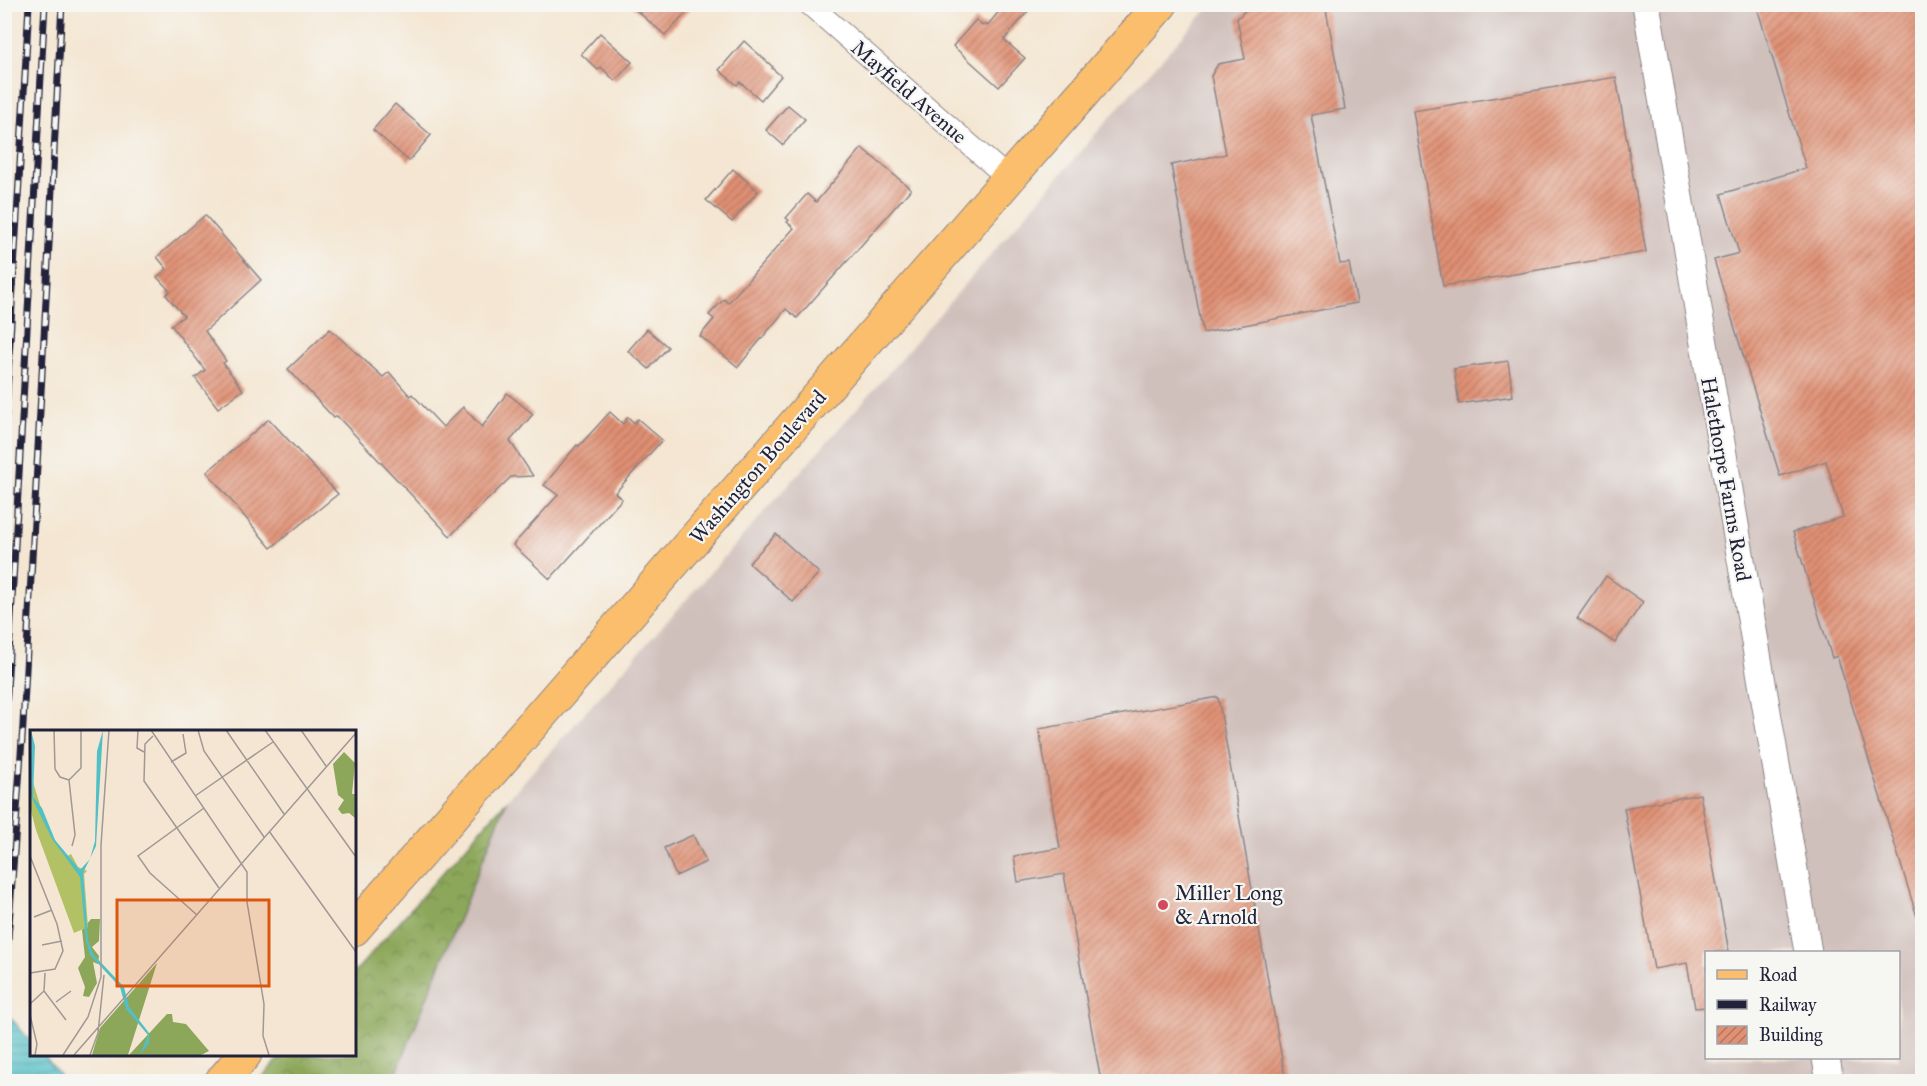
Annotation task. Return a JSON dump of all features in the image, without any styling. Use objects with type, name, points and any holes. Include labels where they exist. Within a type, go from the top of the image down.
[{"type":"main road","name":"Washington Boulevard","points":[[356,927],[1161,4]]},
{"type":"main road","points":[[221,1082],[243,1056]]},
{"type":"street","name":"Mayfield Avenue","points":[[809,4],[1009,179]]},
{"type":"street","name":"Halethorpe Farms Road","points":[[1646,4],[1808,951]]},
{"type":"street","points":[[1826,1059],[1830,1082]]},
{"type":"shaded area","points":[[1211,5],[1922,5],[1922,1081],[393,1082],[507,800],[885,377],[1138,85]]},
{"type":"green space","points":[[507,800],[393,1081],[259,1081],[281,1056],[356,1056],[356,971]]},
{"type":"water","points":[[5,1011],[30,1041],[30,1056],[45,1056],[64,1081],[16,1081],[5,1071]]},
{"type":"building","points":[[629,4],[695,4],[665,35]]},
{"type":"building","points":[[1005,4],[1034,4],[1004,40],[1025,58],[999,87],[953,46],[976,20],[983,26],[985,24],[987,26]]},
{"type":"building","points":[[1251,4],[1325,4],[1345,109],[1311,115],[1340,264],[1349,263],[1357,303],[1203,333],[1171,165],[1226,154],[1211,76],[1218,64],[1245,59],[1237,19]]},
{"type":"building","points":[[1756,4],[1923,4],[1923,916],[1917,917],[1837,656],[1832,658],[1793,532],[1843,517],[1826,461],[1780,476],[1714,260],[1739,253],[1721,194],[1806,168]]},
{"type":"building","points":[[600,33],[632,62],[615,81],[601,67],[598,70],[581,54]]},
{"type":"building","points":[[744,41],[781,76],[761,100],[740,82],[737,85],[719,70]]},
{"type":"building","points":[[1616,77],[1646,252],[1443,286],[1413,111]]},
{"type":"building","points":[[395,104],[431,135],[409,161],[373,130]]},
{"type":"building","points":[[788,105],[805,119],[783,145],[766,130]]},
{"type":"building","points":[[862,148],[911,189],[797,318],[786,309],[738,367],[700,336],[714,319],[709,315],[724,299],[728,303],[794,228],[786,218],[807,194],[816,202]]},
{"type":"building","points":[[733,169],[758,191],[732,222],[706,200]]},
{"type":"building","points":[[205,215],[261,280],[205,331],[226,361],[223,363],[243,390],[218,408],[195,378],[205,370],[171,325],[184,316],[166,295],[170,291],[157,277],[167,269],[157,257]]},
{"type":"building","points":[[330,329],[383,377],[389,372],[410,396],[412,394],[443,427],[463,407],[482,427],[507,393],[533,414],[510,441],[533,476],[511,477],[450,536],[337,416],[334,418],[288,369]]},
{"type":"building","points":[[647,329],[668,347],[649,369],[628,351]]},
{"type":"building","points":[[1508,361],[1513,396],[1459,404],[1454,369]]},
{"type":"building","points":[[610,412],[623,424],[628,417],[634,423],[638,419],[662,440],[615,493],[622,499],[550,579],[513,545],[558,495],[544,485],[577,445],[579,446]]},
{"type":"building","points":[[269,419],[338,494],[271,548],[207,472]]},
{"type":"building","points":[[776,534],[819,573],[793,602],[749,563]]},
{"type":"building","points":[[1606,576],[1643,602],[1615,643],[1577,618]]},
{"type":"building","name":"Miller Long & Arnold","points":[[1218,697],[1286,1082],[1101,1082],[1064,874],[1018,882],[1014,856],[1060,848],[1039,729]]},
{"type":"building","points":[[1700,794],[1729,951],[1705,951],[1705,1007],[1695,1008],[1687,963],[1654,969],[1624,808]]},
{"type":"building","points":[[693,835],[706,862],[676,876],[664,848]]},
{"type":"railway","points":[[4,447],[29,4]]},
{"type":"railway","points":[[4,745],[45,4]]},
{"type":"railway","points":[[4,996],[23,725],[62,4]]},
{"type":"place","name":"Miller Long & Arnold","points":[[1163,905]]}]
